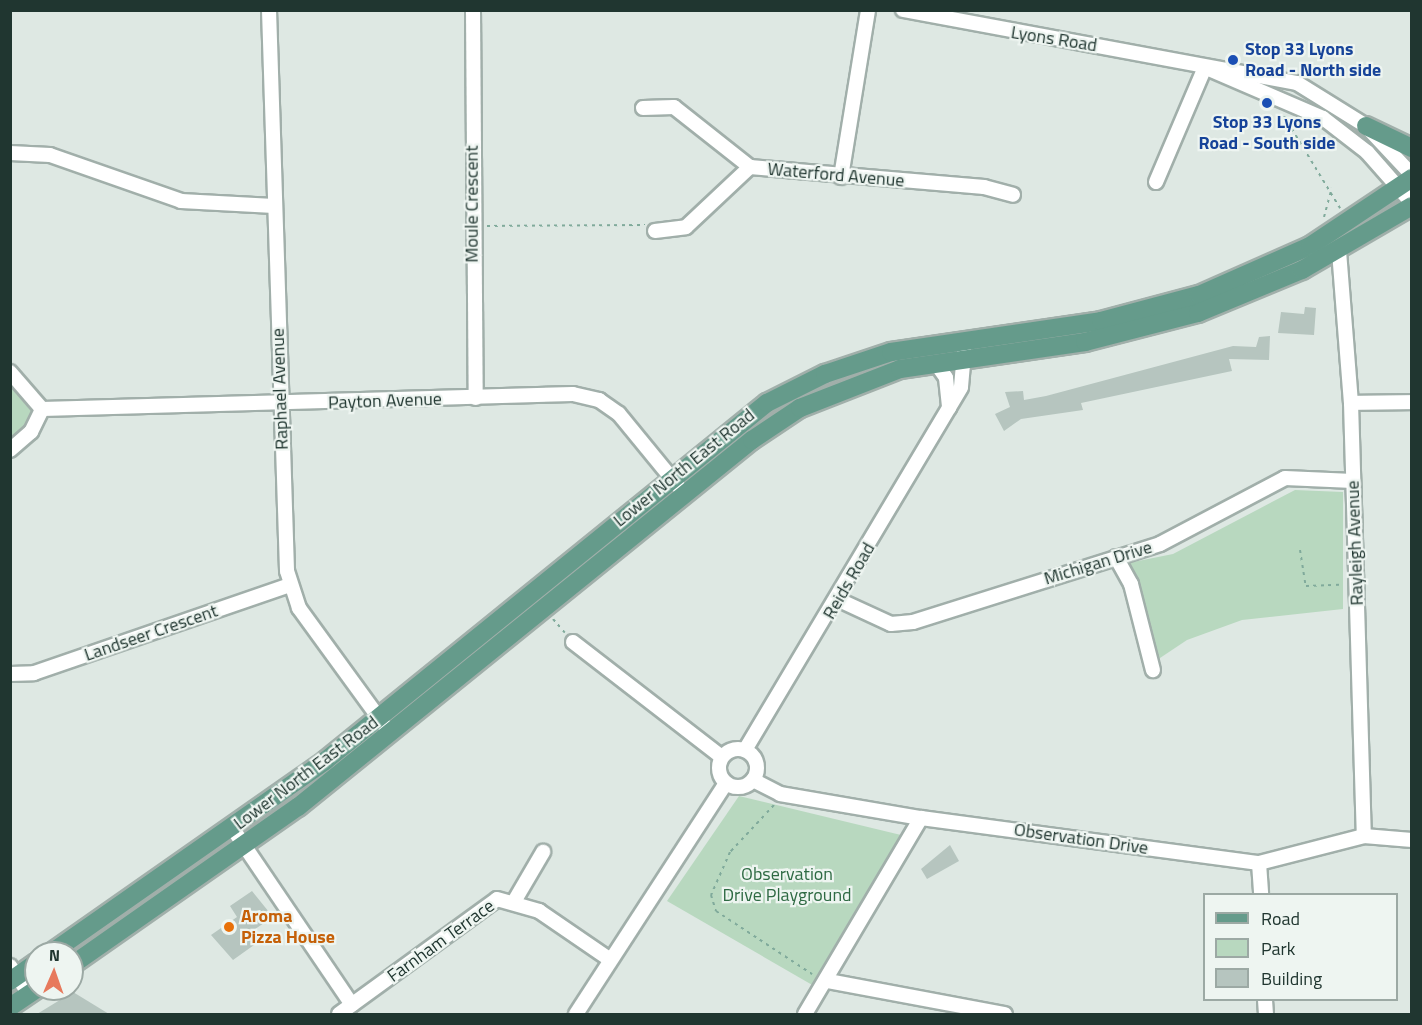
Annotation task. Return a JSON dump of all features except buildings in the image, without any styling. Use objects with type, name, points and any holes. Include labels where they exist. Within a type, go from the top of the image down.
[{"type":"main road","points":[[1366,126],[1412,148]]},
{"type":"main road","name":"Lower North East Road","points":[[69,941],[233,829],[378,718],[732,426],[806,382],[876,356],[963,339],[1101,321],[1214,290],[1310,246],[1407,180]]},
{"type":"main road","name":"Lower North East Road","points":[[84,957],[245,845],[391,735],[542,609],[805,405],[876,375],[936,362],[1155,326],[1247,295],[1339,251],[1412,205]]},
{"type":"main road","points":[[10,1007],[24,998]]},
{"type":"street","name":"Raphael Avenue","points":[[270,10],[274,206],[290,585],[299,608],[391,735]]},
{"type":"street","name":"Moule Crescent","points":[[473,10],[471,226],[476,398]]},
{"type":"street","points":[[841,177],[868,10]]},
{"type":"street","name":"Lyons Road","points":[[903,10],[1297,83],[1366,126],[1407,180],[1412,205]]},
{"type":"street","points":[[1156,182],[1205,67]]},
{"type":"street","name":"Lyons Road","points":[[1205,67],[1323,118],[1407,180]]},
{"type":"street","name":"Waterford Avenue","points":[[644,108],[674,107],[750,167],[841,177],[984,187],[1013,195]]},
{"type":"street","points":[[10,153],[50,154],[181,201],[274,206]]},
{"type":"street","points":[[655,231],[686,227],[750,167]]},
{"type":"street","name":"Rayleigh Avenue","points":[[1339,251],[1345,277],[1351,403],[1364,836]]},
{"type":"street","name":"Reids Road","points":[[745,750],[839,600],[961,387],[965,358],[963,339]]},
{"type":"street","points":[[936,362],[946,378],[949,408]]},
{"type":"street","points":[[10,372],[42,409],[31,432],[10,450]]},
{"type":"street","name":"Payton Avenue","points":[[42,409],[573,394],[599,400],[619,414],[685,496]]},
{"type":"street","points":[[1351,403],[1412,402]]},
{"type":"street","name":"Michigan Drive","points":[[839,600],[891,624],[913,622],[1160,544],[1285,478],[1353,482]]},
{"type":"street","points":[[1116,557],[1131,584],[1152,670]]},
{"type":"street","name":"Landseer Crescent","points":[[10,674],[34,673],[290,585]]},
{"type":"street","points":[[573,642],[722,757]]},
{"type":"street","points":[[745,750],[757,765],[753,780],[740,787],[726,783],[718,770],[722,757],[745,750]]},
{"type":"street","name":"Observation Drive","points":[[753,780],[780,794],[921,818],[1259,863],[1364,836],[1412,840]]},
{"type":"street","points":[[576,1014],[609,959],[726,783]]},
{"type":"street","points":[[806,1014],[826,984],[921,818]]},
{"type":"street","points":[[233,829],[352,1005]]},
{"type":"street","points":[[515,900],[543,852]]},
{"type":"street","points":[[1259,863],[1261,893]]},
{"type":"street","name":"Farnham Terrace","points":[[339,1014],[497,899],[515,900],[609,959]]},
{"type":"street","points":[[826,984],[1005,1014]]},
{"type":"path","points":[[1279,110],[1332,188],[1342,213]]},
{"type":"path","points":[[1322,224],[1332,188]]},
{"type":"path","points":[[471,226],[639,222],[655,231]]},
{"type":"path","points":[[1300,550],[1306,586],[1339,585]]},
{"type":"path","points":[[542,609],[573,642]]},
{"type":"path","points":[[780,794],[730,852],[711,895],[716,911],[826,984]]},
{"type":"green space","points":[[11,372],[42,409],[11,450]]},
{"type":"green space","points":[[1295,490],[1343,492],[1343,609],[1242,620],[1187,640],[1157,660],[1128,563],[1173,554]]},
{"type":"green space","name":"Observation Drive Playground","points":[[739,796],[901,835],[814,986],[667,901]]},
{"type":"place","name":"Stop 33 Lyons Road - North side","points":[[1233,60]]},
{"type":"place","name":"Stop 33 Lyons Road - South side","points":[[1267,103]]},
{"type":"place","name":"Aroma Pizza House","points":[[229,927]]}]
